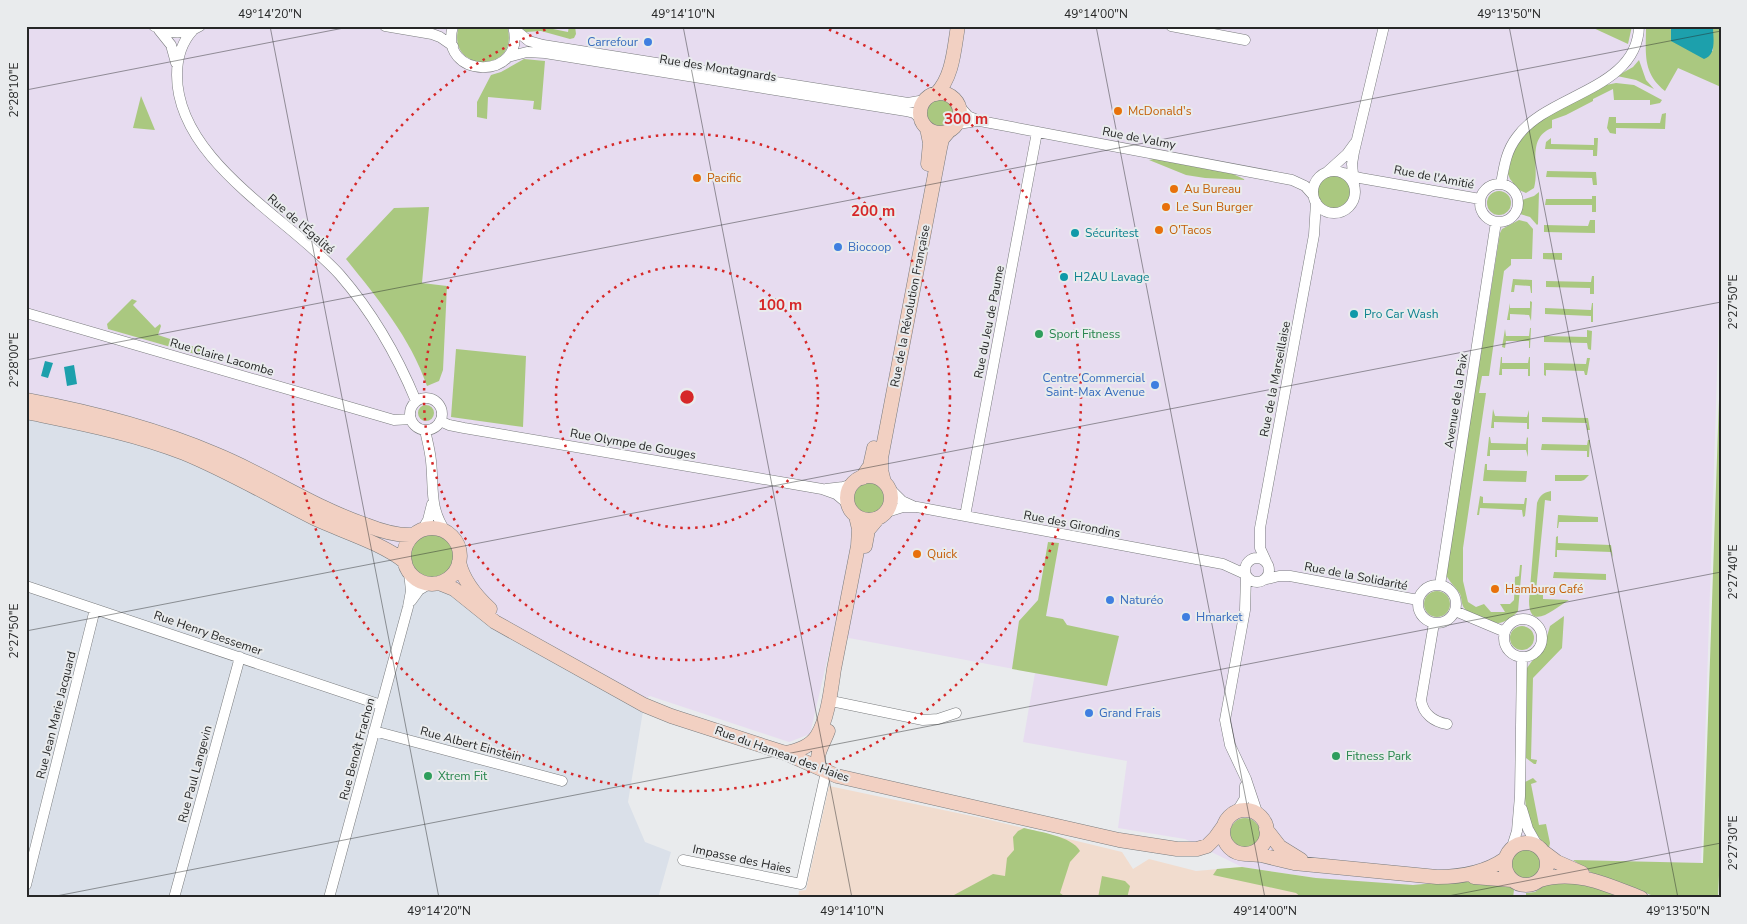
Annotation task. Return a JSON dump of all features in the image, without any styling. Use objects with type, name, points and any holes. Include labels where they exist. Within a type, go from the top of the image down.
[{"type":"street","points":[[385,26],[432,34],[440,37],[452,46]]},
{"type":"street","points":[[452,46],[453,26]]},
{"type":"street","points":[[950,67],[951,89],[960,117],[953,128],[936,133],[924,123],[921,109],[944,83],[950,67],[958,26]]},
{"type":"street","points":[[1171,26],[1245,40]]},
{"type":"street","points":[[1314,235],[1322,223],[1337,212],[1348,207],[1355,196],[1350,178],[1352,160],[1384,26]]},
{"type":"street","points":[[1501,184],[1508,152],[1521,131],[1540,115],[1579,95],[1622,66],[1635,50],[1640,26]]},
{"type":"street","points":[[156,28],[176,33],[196,28]]},
{"type":"street","name":"Rue de l'Égalité","points":[[156,28],[171,45],[177,66]]},
{"type":"street","name":"Rue de l'Égalité","points":[[196,28],[182,46],[177,66],[177,85],[189,121],[206,150],[234,181],[315,250],[345,282],[369,312],[386,338],[403,370],[416,401]]},
{"type":"street","points":[[508,57],[514,44],[513,28]]},
{"type":"street","name":"Rue des Montagnards","points":[[513,28],[529,41],[552,46],[902,102],[914,103],[930,97]]},
{"type":"street","name":"Rue des Montagnards","points":[[452,46],[462,60],[476,68],[494,67],[508,57],[527,52],[545,53],[906,111],[914,113],[924,123]]},
{"type":"street","points":[[930,97],[946,94],[957,103]]},
{"type":"street","name":"Rue de Valmy","points":[[957,103],[968,116],[980,121],[1292,180],[1305,186],[1315,199]]},
{"type":"street","name":"Rue de Valmy","points":[[953,128],[980,121]]},
{"type":"street","name":"Rue de la Révolution Française","points":[[857,481],[869,470],[873,457],[924,186],[930,146],[924,123]]},
{"type":"street","name":"Rue de la Révolution Française","points":[[886,485],[880,470],[881,458],[940,148],[942,139],[953,128]]},
{"type":"street","name":"Rue du Jeu de Paume","points":[[965,516],[1037,132]]},
{"type":"street","points":[[1337,212],[1324,210],[1315,199],[1314,186],[1324,174],[1347,154],[1356,140]]},
{"type":"street","points":[[1324,174],[1334,171],[1350,178]]},
{"type":"street","name":"Rue de Valmy","points":[[1292,180],[1324,174]]},
{"type":"street","name":"Rue de l'Amitié","points":[[1350,178],[1384,181],[1480,199]]},
{"type":"street","name":"Rue de l'Amitié","points":[[1355,196],[1366,185],[1384,181]]},
{"type":"street","points":[[1501,184],[1508,186],[1514,191],[1518,205],[1516,212],[1511,218],[1496,222],[1483,214],[1480,199],[1483,192],[1489,186],[1501,184]]},
{"type":"street","name":"Rue de la Marseillaise","points":[[1248,562],[1260,528],[1314,235],[1315,199]]},
{"type":"street","name":"Avenue de la Paix","points":[[1440,585],[1496,222]]},
{"type":"street","name":"Rue Claire Lacombe","points":[[26,313],[394,420],[411,420]]},
{"type":"street","points":[[426,398],[436,401],[442,411],[440,421],[435,427],[425,430],[417,428],[411,420],[410,409],[416,401],[426,398]]},
{"type":"street","points":[[26,400],[102,416],[152,430],[226,458],[344,518],[385,531],[397,534],[434,528],[446,532]]},
{"type":"street","points":[[26,412],[110,430],[182,452],[246,481],[314,518],[390,552],[407,567],[417,580],[434,583],[451,576],[459,562],[460,552],[457,544],[446,532],[436,516],[433,500],[431,462],[425,430]]},
{"type":"street","name":"Rue Olympe de Gouges","points":[[440,421],[464,428],[822,489],[836,494],[848,504]]},
{"type":"street","points":[[784,753],[802,748],[816,737],[833,699],[867,534],[872,524],[882,515],[891,499],[886,485],[875,477],[857,481],[848,494],[848,504],[856,516],[859,529],[858,546],[833,699],[829,728],[817,755],[822,770]]},
{"type":"street","name":"Rue Olympe de Gouges","points":[[822,489],[838,488],[857,481]]},
{"type":"street","name":"Rue des Girondins","points":[[886,485],[906,503],[917,507],[1224,564],[1248,562]]},
{"type":"street","points":[[407,567],[406,546],[428,520],[433,500]]},
{"type":"street","name":"Rue des Girondins","points":[[882,515],[903,507],[917,507]]},
{"type":"street","points":[[856,516],[866,520],[882,515]]},
{"type":"street","name":"Rue de la Marseillaise","points":[[1260,528],[1260,548],[1267,563]]},
{"type":"street","points":[[1244,610],[1251,592],[1270,572],[1267,563],[1256,558],[1248,562],[1245,569],[1244,610],[1225,720],[1228,740],[1246,779],[1258,815]]},
{"type":"street","name":"Rue du Hameau des Haies","points":[[459,562],[465,578],[479,598],[520,634]]},
{"type":"street","name":"Rue de la Solidarité","points":[[1267,563],[1275,570],[1290,576]]},
{"type":"street","name":"Rue des Girondins","points":[[1224,564],[1245,575]]},
{"type":"street","name":"Rue Benoît Frachon","points":[[329,898],[408,607],[410,591],[407,567]]},
{"type":"street","points":[[1245,575],[1251,581],[1263,581]]},
{"type":"street","name":"Rue de la Solidarité","points":[[1263,581],[1279,576],[1290,576],[1418,600]]},
{"type":"street","name":"Rue Benoît Frachon","points":[[408,607],[416,593],[434,583]]},
{"type":"street","name":"Rue du Hameau des Haies","points":[[434,583],[454,590],[495,622],[520,634],[653,709],[784,753],[822,770],[862,782],[1119,840],[1201,854],[1257,854],[1294,863],[1421,877],[1461,876]]},
{"type":"street","points":[[1433,585],[1440,585],[1448,588],[1454,595],[1455,611],[1447,621],[1434,623],[1426,620],[1421,615],[1418,600],[1425,589],[1433,585]]},
{"type":"street","name":"Rue Henry Bessemer","points":[[26,586],[382,705]]},
{"type":"street","name":"Rue Jean Marie Jacquard","points":[[26,885],[95,608]]},
{"type":"street","points":[[1455,611],[1505,632]]},
{"type":"street","points":[[1521,619],[1530,620],[1539,628],[1542,637],[1538,648],[1531,655],[1522,657],[1514,655],[1507,648],[1504,639],[1505,632],[1510,624],[1521,619]]},
{"type":"street","points":[[1434,623],[1421,700],[1428,715],[1437,722],[1447,724]]},
{"type":"street","name":"Rue Paul Langevin","points":[[174,898],[240,657]]},
{"type":"street","points":[[1512,880],[1506,871],[1509,853],[1516,836],[1520,796],[1522,657]]},
{"type":"street","points":[[833,699],[923,720],[938,719],[956,713]]},
{"type":"street","name":"Rue Albert Einstein","points":[[374,731],[562,781]]},
{"type":"street","points":[[1236,813],[1246,795],[1240,766]]},
{"type":"street","name":"Impasse des Haies","points":[[683,860],[801,884],[822,770]]},
{"type":"street","points":[[1520,796],[1526,823],[1541,849],[1548,866],[1540,880]]},
{"type":"street","points":[[1266,829],[1265,840],[1261,847],[1254,852],[1241,853],[1225,842],[1223,834],[1229,817],[1236,813],[1249,811],[1258,815],[1264,821],[1266,829],[1273,840],[1283,850],[1301,860],[1316,865]]},
{"type":"street","name":"Rue du Hameau des Haies","points":[[1179,849],[1196,849],[1207,846],[1225,824]]},
{"type":"street","points":[[1461,876],[1486,870],[1523,843],[1541,849],[1557,862],[1593,880],[1641,898]]},
{"type":"street","points":[[1461,876],[1512,880],[1519,884],[1527,885],[1559,876],[1593,880]]},
{"type":"shaded area","points":[[26,26],[1721,26],[1721,252],[1700,897],[1662,895],[1628,898],[1491,898],[1316,878],[1242,867],[1185,839],[1118,828],[1127,761],[1023,742],[1035,673],[833,635],[810,734],[789,742],[650,696],[644,705],[411,574],[26,412]]},
{"type":"shaded area","points":[[26,412],[135,436],[396,555],[417,579],[424,583],[434,584],[644,705],[628,802],[645,842],[671,852],[658,898],[26,898]]},
{"type":"shaded area","points":[[829,786],[986,819],[1122,852],[1133,869],[1149,859],[1196,871],[1242,867],[1313,898],[798,898],[799,891],[806,890]]},
{"type":"green space","points":[[459,26],[507,26],[509,42],[504,53],[494,60],[483,62],[472,60],[462,53],[457,42]]},
{"type":"green space","points":[[519,26],[538,26],[568,32],[569,26],[575,26],[576,34],[574,38],[570,39],[541,31],[526,32]]},
{"type":"green space","points":[[1589,26],[1632,26],[1628,44]]},
{"type":"green space","points":[[1646,26],[1671,26],[1670,29],[1713,51],[1713,26],[1721,26],[1721,87],[1678,68],[1665,91],[1652,77],[1649,70],[1646,54]]},
{"type":"green space","points":[[524,59],[545,61],[541,110],[533,109],[534,101],[488,97],[487,119],[477,117],[477,102],[491,75],[501,72]]},
{"type":"green space","points":[[1639,60],[1646,80],[1654,89],[1636,80],[1617,76],[1633,67]]},
{"type":"green space","points":[[1616,83],[1634,85],[1662,100],[1660,103],[1650,105],[1650,100],[1614,100],[1613,89],[1566,115],[1552,120],[1552,128],[1544,133],[1536,146],[1534,188],[1526,193],[1519,190],[1508,174],[1512,155],[1520,141],[1537,122],[1606,85]]},
{"type":"green space","points":[[141,96],[155,130],[133,128]]},
{"type":"green space","points":[[940,99],[950,103],[954,113],[950,123],[940,127],[930,123],[926,113],[930,103]]},
{"type":"green space","points":[[1666,113],[1665,129],[1616,128],[1616,134],[1610,133],[1607,128],[1609,117],[1616,117],[1616,123],[1660,123],[1662,114]]},
{"type":"green space","points":[[1551,138],[1551,144],[1594,145],[1594,138],[1598,138],[1597,156],[1593,156],[1593,150],[1545,149],[1546,142]]},
{"type":"green space","points":[[1154,159],[1233,174],[1246,180],[1186,175],[1149,160]]},
{"type":"green space","points":[[1547,171],[1596,172],[1597,185],[1593,185],[1592,178],[1546,177]]},
{"type":"green space","points":[[1334,176],[1340,177],[1345,181],[1349,186],[1349,198],[1345,203],[1340,207],[1334,208],[1328,207],[1323,203],[1319,198],[1318,192],[1319,186],[1323,181],[1328,177]]},
{"type":"green space","points":[[1499,191],[1508,194],[1511,203],[1508,212],[1499,215],[1490,212],[1487,203],[1490,194]]},
{"type":"green space","points":[[1539,192],[1537,225],[1530,217],[1520,214],[1522,200]]},
{"type":"green space","points":[[1592,196],[1596,196],[1596,212],[1592,212],[1592,205],[1545,205],[1546,199],[1592,199]]},
{"type":"green space","points":[[429,207],[422,283],[447,286],[443,370],[439,381],[427,386],[412,351],[392,319],[346,259],[394,208]]},
{"type":"green space","points":[[1519,220],[1527,222],[1533,229],[1532,259],[1511,259],[1511,265],[1504,271],[1489,376],[1482,376],[1479,393],[1486,393],[1463,548],[1463,581],[1468,602],[1476,607],[1484,604],[1491,612],[1505,612],[1500,604],[1510,604],[1514,600],[1515,577],[1519,576],[1520,565],[1522,565],[1518,611],[1504,622],[1498,623],[1481,618],[1465,609],[1460,594],[1446,575],[1500,233],[1502,229]]},
{"type":"green space","points":[[1590,220],[1595,220],[1595,233],[1544,232],[1544,225],[1588,226]]},
{"type":"green space","points":[[1543,253],[1562,253],[1562,260],[1543,259]]},
{"type":"green space","points":[[1592,276],[1594,276],[1594,294],[1590,294],[1590,288],[1546,287],[1546,281],[1591,282]]},
{"type":"green space","points":[[1513,279],[1532,280],[1532,293],[1530,286],[1515,285],[1514,292],[1511,292]]},
{"type":"green space","points":[[132,299],[137,301],[133,305],[155,328],[160,324],[158,335],[222,356],[223,362],[108,329],[107,324]]},
{"type":"green space","points":[[1530,301],[1532,302],[1531,321],[1529,315],[1510,314],[1510,320],[1507,320],[1510,303],[1510,308],[1530,308]]},
{"type":"green space","points":[[1592,303],[1593,322],[1591,322],[1591,316],[1545,314],[1545,308],[1591,310]]},
{"type":"green space","points":[[1530,328],[1530,348],[1529,341],[1506,341],[1505,348],[1502,347],[1505,329],[1506,336],[1529,336]]},
{"type":"green space","points":[[1587,330],[1592,331],[1591,350],[1588,349],[1587,343],[1544,342],[1544,336],[1587,337]]},
{"type":"green space","points":[[1721,341],[1721,831],[1718,898],[1659,898],[1592,873],[1573,860],[1703,863]]},
{"type":"green space","points":[[456,349],[526,356],[523,427],[451,417]]},
{"type":"green space","points":[[1501,357],[1502,363],[1528,363],[1530,357],[1530,376],[1528,376],[1528,369],[1502,369],[1502,375],[1499,375]]},
{"type":"green space","points":[[1587,358],[1590,358],[1587,375],[1585,375],[1584,371],[1546,370],[1546,376],[1544,375],[1544,363],[1586,364]]},
{"type":"green space","points":[[423,405],[429,405],[434,410],[432,419],[423,421],[418,416],[418,410]]},
{"type":"green space","points":[[1493,409],[1495,416],[1527,417],[1529,410],[1529,429],[1527,429],[1527,423],[1494,422],[1494,428],[1491,428]]},
{"type":"green space","points":[[1542,417],[1588,418],[1590,430],[1587,430],[1587,423],[1542,422]]},
{"type":"green space","points":[[1489,437],[1491,443],[1526,444],[1527,437],[1528,457],[1526,450],[1490,450],[1490,456],[1487,456]]},
{"type":"green space","points":[[1588,440],[1590,440],[1589,457],[1587,457],[1587,451],[1541,450],[1542,444],[1587,445]]},
{"type":"green space","points":[[1485,464],[1487,464],[1487,470],[1527,471],[1526,482],[1483,481]]},
{"type":"green space","points":[[1555,475],[1589,475],[1581,481],[1555,481]]},
{"type":"green space","points":[[869,483],[880,487],[884,498],[880,509],[869,513],[858,509],[854,498],[858,487]]},
{"type":"green space","points":[[1551,491],[1551,501],[1545,500],[1536,591],[1543,592],[1543,599],[1569,600],[1544,616],[1538,617],[1533,615],[1530,610],[1529,601],[1537,503],[1542,495]]},
{"type":"green space","points":[[1480,496],[1483,497],[1483,503],[1524,504],[1525,498],[1527,498],[1525,516],[1523,517],[1522,510],[1480,508],[1479,515],[1477,515]]},
{"type":"green space","points":[[1558,515],[1598,517],[1598,522],[1559,522],[1557,528]]},
{"type":"green space","points":[[432,533],[444,537],[450,543],[454,555],[450,567],[444,573],[432,577],[420,573],[414,567],[410,555],[414,543],[420,537]]},
{"type":"green space","points":[[1558,536],[1558,543],[1611,545],[1613,558],[1611,552],[1557,550],[1557,557],[1555,557],[1556,537]]},
{"type":"green space","points":[[1048,542],[1059,543],[1046,616],[1063,619],[1067,625],[1119,636],[1107,686],[1012,669],[1019,621],[1038,600]]},
{"type":"green space","points":[[1554,572],[1606,574],[1606,580],[1553,578]]},
{"type":"green space","points":[[1437,591],[1446,595],[1450,604],[1446,613],[1437,617],[1428,613],[1424,604],[1428,595]]},
{"type":"green space","points":[[1564,616],[1562,648],[1533,678],[1531,759],[1537,760],[1536,764],[1534,764],[1526,758],[1527,668],[1543,650],[1550,626]]},
{"type":"green space","points":[[1522,626],[1531,629],[1534,638],[1531,647],[1522,650],[1513,647],[1510,638],[1513,629]]},
{"type":"green space","points":[[1533,778],[1537,782],[1531,784],[1539,825],[1546,824],[1550,843],[1549,848],[1537,834],[1529,818],[1525,800],[1525,782]]},
{"type":"green space","points":[[1245,818],[1256,822],[1260,833],[1256,844],[1245,848],[1234,844],[1230,833],[1234,822]]},
{"type":"green space","points":[[1024,828],[1063,838],[1076,846],[1080,851],[1070,862],[1060,893],[1067,898],[953,898],[954,895],[993,874],[1005,876],[1007,858],[1014,850],[1013,837]]},
{"type":"green space","points":[[1527,849],[1538,854],[1543,865],[1538,876],[1527,881],[1516,876],[1511,865],[1516,854]]},
{"type":"green space","points":[[1242,867],[1316,878],[1413,885],[1467,880],[1508,885],[1514,890],[1513,898],[1302,898],[1296,893],[1213,875],[1217,869]]},
{"type":"green space","points":[[1102,876],[1125,881],[1130,886],[1127,898],[1098,898]]},
{"type":"green space","points":[[1572,880],[1629,898],[1526,898],[1526,893],[1535,892],[1550,881]]},
{"type":"water","points":[[1671,26],[1713,26],[1713,50],[1711,54],[1704,59],[1671,41]]},
{"type":"water","points":[[45,361],[53,363],[48,378],[41,376]]},
{"type":"water","points":[[74,365],[77,384],[67,386],[64,367]]},
{"type":"place","name":"Carrefour","points":[[648,42]]},
{"type":"place","name":"McDonald's","points":[[1118,111]]},
{"type":"place","name":"Pacific","points":[[697,178]]},
{"type":"place","name":"Au Bureau","points":[[1174,189]]},
{"type":"place","name":"Le Sun Burger","points":[[1166,207]]},
{"type":"place","name":"O'Tacos","points":[[1159,230]]},
{"type":"place","name":"Sécuritest","points":[[1075,233]]},
{"type":"place","name":"Biocoop","points":[[838,247]]},
{"type":"place","name":"H2AU Lavage","points":[[1064,277]]},
{"type":"place","name":"Pro Car Wash","points":[[1354,314]]},
{"type":"place","name":"Sport Fitness","points":[[1039,334]]},
{"type":"place","name":"Centre Commercial Saint-Max Avenue","points":[[1155,385]]},
{"type":"place","name":"Quick","points":[[917,554]]},
{"type":"place","name":"Hamburg Café","points":[[1495,589]]},
{"type":"place","name":"Naturéo","points":[[1110,600]]},
{"type":"place","name":"Hmarket","points":[[1186,617]]},
{"type":"place","name":"Grand Frais","points":[[1089,713]]},
{"type":"place","name":"Fitness Park","points":[[1336,756]]},
{"type":"place","name":"Xtrem Fit","points":[[428,776]]}]
